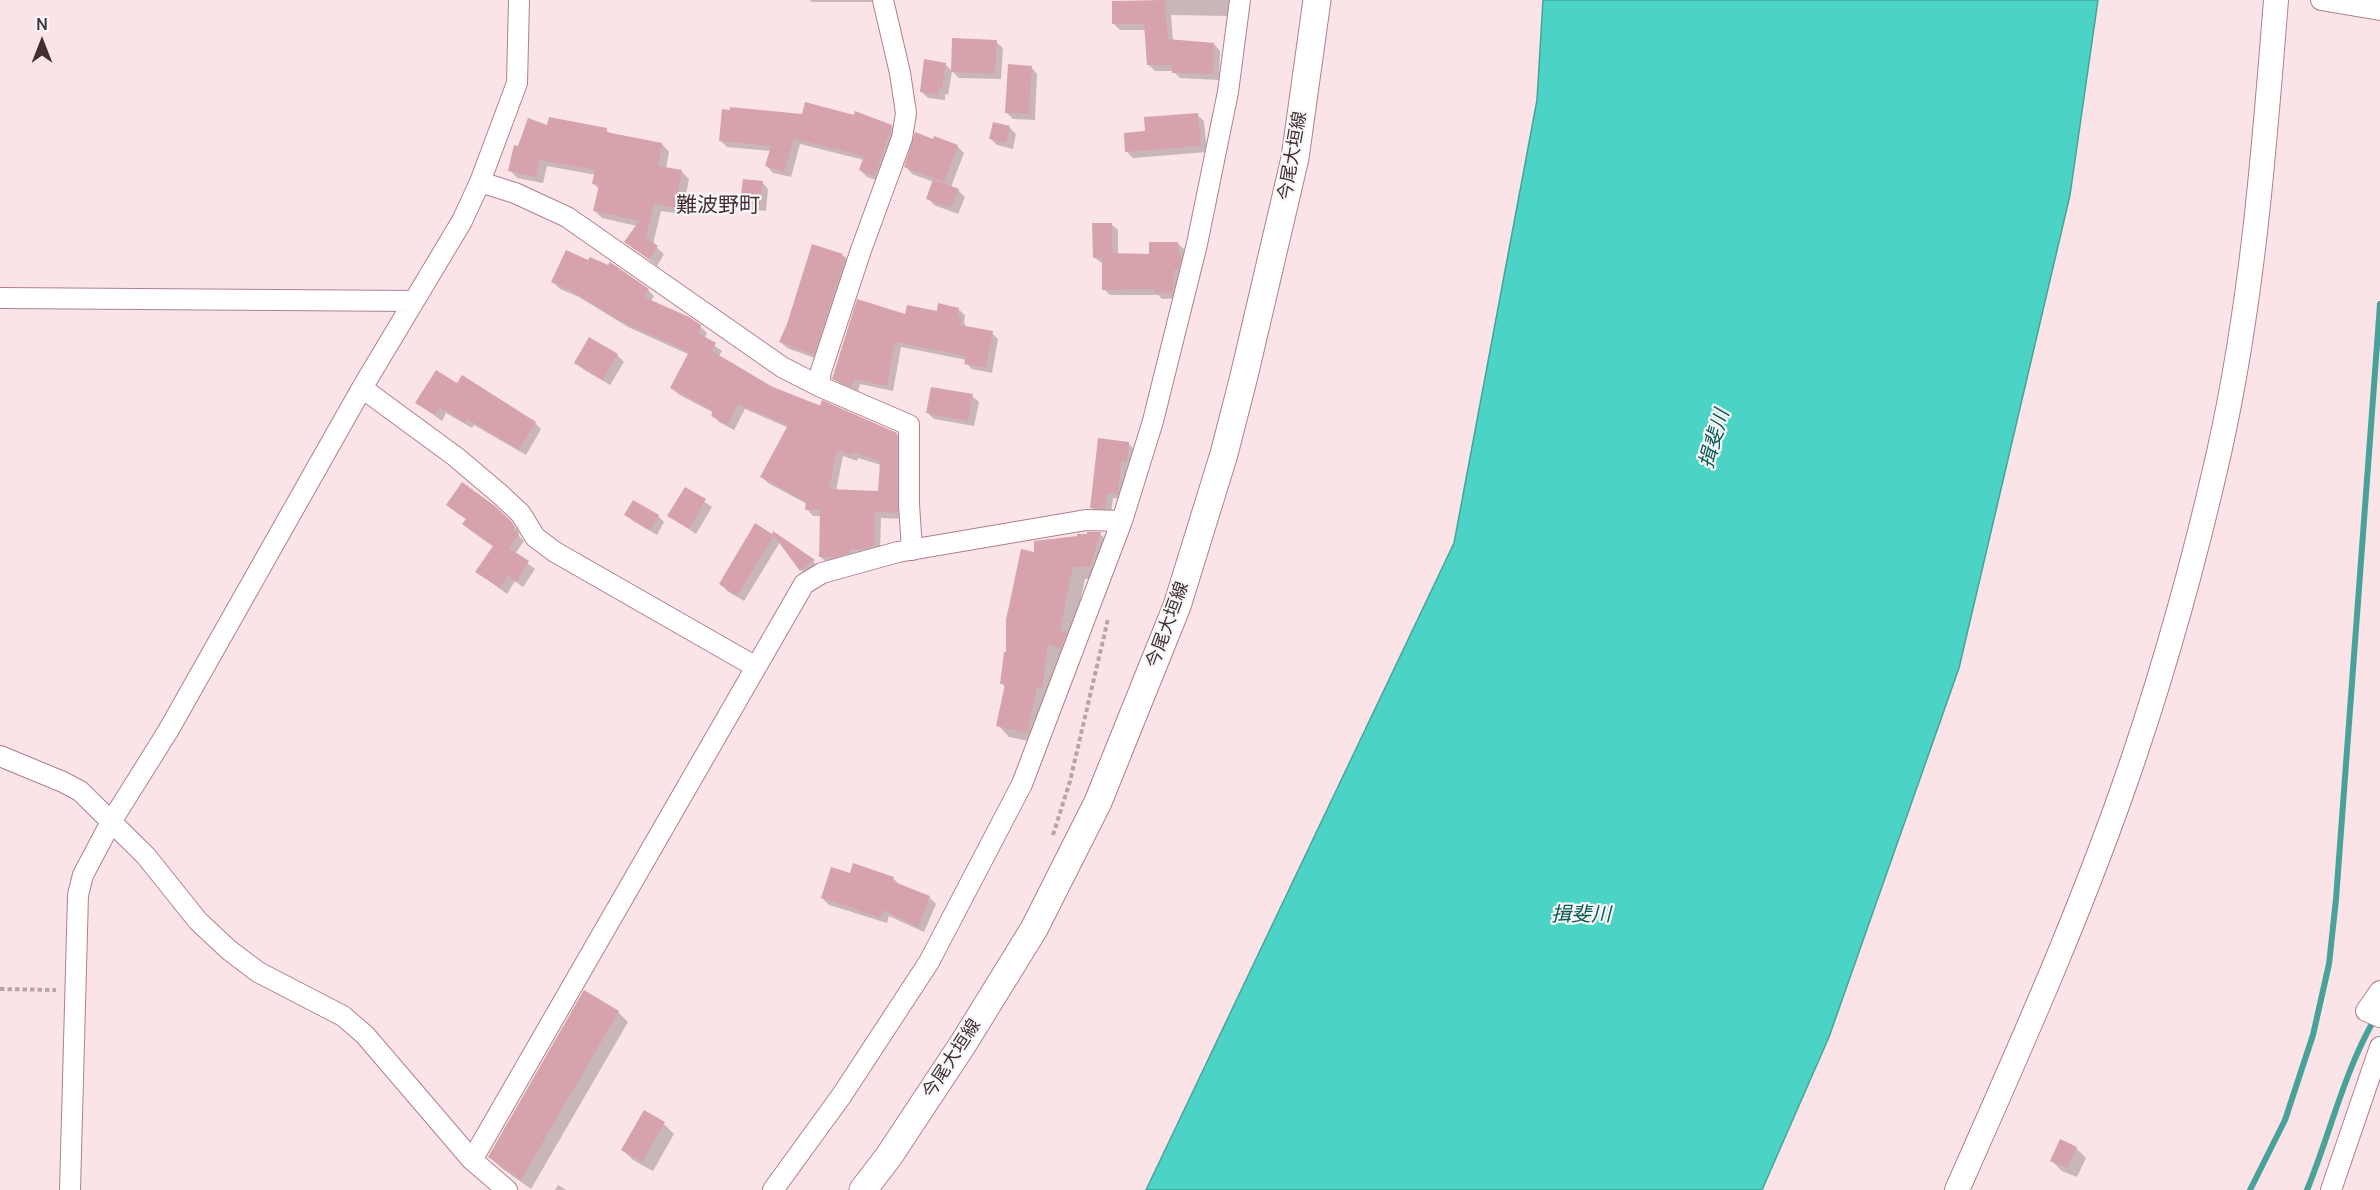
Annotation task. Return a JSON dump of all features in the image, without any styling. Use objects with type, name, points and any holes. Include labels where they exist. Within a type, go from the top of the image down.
[{"type":"main road","name":"今尾大垣線","points":[[864,1190],[957,1054],[1034,928],[1098,802],[1177,606],[1224,454],[1295,158],[1317,0]]},
{"type":"street","points":[[70,1190],[78,895],[83,875],[111,822],[168,731],[362,388],[462,221],[480,182],[517,83],[519,0]]},
{"type":"street","points":[[819,386],[821,371],[861,250],[902,138],[906,113],[900,73],[883,0]]},
{"type":"street","points":[[773,1190],[842,1095],[929,962],[1022,784],[1122,521],[1153,421],[1197,244],[1228,92],[1240,0]]},
{"type":"street","points":[[1957,1190],[2090,878],[2134,758],[2179,611],[2218,455],[2248,296],[2276,0]]},
{"type":"street","points":[[2321,0],[2380,10]]},
{"type":"street","points":[[480,182],[515,193],[567,217],[782,367],[819,386],[909,425],[909,504],[912,550]]},
{"type":"street","points":[[0,298],[414,301]]},
{"type":"street","points":[[362,388],[456,457],[502,496],[520,514],[535,537],[555,552],[756,667]]},
{"type":"street","points":[[472,1160],[804,584],[822,573],[912,550],[1086,520],[1122,521]]},
{"type":"street","points":[[0,756],[80,791],[146,856],[198,921],[229,950],[258,972],[307,995],[343,1016],[365,1035],[472,1160],[507,1190]]},
{"type":"street","points":[[2380,991],[2366,1011],[2380,1017]]},
{"type":"street","points":[[2331,1190],[2380,1047]]},
{"type":"path","points":[[1052,838],[1070,781],[1108,618]]},
{"type":"path","points":[[0,989],[75,990]]},
{"type":"water","name":"揖斐川","points":[[1543,0],[2098,0],[2070,195],[1959,668],[1829,1037],[1762,1190],[1146,1190],[1454,543],[1537,100]]},
{"type":"building","points":[[1165,0],[1168,39],[1214,43],[1213,74],[1172,73],[1172,65],[1147,65],[1144,24],[1112,24],[1112,1]]},
{"type":"building","points":[[952,38],[997,40],[995,74],[951,72]]},
{"type":"building","points":[[924,59],[946,63],[942,89],[939,89],[938,95],[920,92]]},
{"type":"building","points":[[1008,64],[1032,66],[1029,114],[1005,113]]},
{"type":"building","points":[[805,102],[854,115],[855,111],[892,125],[875,176],[859,170],[864,156],[794,139],[784,172],[765,166],[771,146],[719,141],[722,109],[730,110],[730,107],[802,114]]},
{"type":"building","points":[[1198,113],[1201,146],[1125,152],[1124,133],[1145,131],[1144,117]]},
{"type":"building","points":[[549,117],[607,128],[606,132],[662,143],[658,166],[682,170],[675,208],[654,204],[646,237],[658,246],[649,259],[624,242],[639,221],[593,211],[599,185],[592,184],[595,170],[540,160],[536,177],[508,171],[514,145],[518,146],[528,118],[547,125]]},
{"type":"building","points":[[993,122],[1010,126],[1006,143],[989,139]]},
{"type":"building","points":[[915,132],[958,145],[944,182],[904,167]]},
{"type":"building","points":[[743,179],[763,181],[760,205],[740,203]]},
{"type":"building","points":[[933,179],[959,189],[951,208],[926,199]]},
{"type":"building","points":[[1092,223],[1112,223],[1112,253],[1149,254],[1149,242],[1178,242],[1181,260],[1178,270],[1174,270],[1173,293],[1155,293],[1155,289],[1102,290],[1102,258],[1093,258]]},
{"type":"building","points":[[812,244],[846,257],[814,355],[779,342],[787,324]]},
{"type":"building","points":[[566,250],[588,260],[590,257],[608,265],[610,262],[649,289],[644,297],[689,317],[701,325],[698,333],[716,343],[712,351],[771,386],[820,406],[822,400],[897,433],[898,513],[875,512],[874,546],[850,549],[850,553],[832,558],[819,557],[820,510],[805,510],[806,502],[760,477],[788,425],[738,404],[728,425],[711,416],[713,411],[670,388],[689,352],[620,321],[571,291],[551,282]],"holes":[[[837,450],[850,455],[852,452],[880,461],[878,491],[829,489]]]},
{"type":"building","points":[[857,299],[905,314],[907,305],[937,311],[938,303],[959,308],[958,317],[962,318],[960,325],[993,331],[986,368],[964,364],[966,356],[895,342],[887,386],[854,379],[851,387],[832,379]]},
{"type":"building","points":[[589,337],[618,354],[603,380],[574,363]]},
{"type":"building","points":[[436,370],[457,383],[462,375],[536,422],[519,450],[467,419],[465,423],[440,408],[435,415],[415,403]]},
{"type":"building","points":[[931,387],[973,394],[968,421],[926,413]]},
{"type":"building","points":[[1098,438],[1129,442],[1127,462],[1121,461],[1118,494],[1107,493],[1105,509],[1090,508]]},
{"type":"building","points":[[462,482],[495,506],[512,522],[515,527],[513,530],[519,534],[509,548],[529,561],[516,582],[508,576],[500,588],[475,572],[493,546],[462,524],[466,519],[446,505]]},
{"type":"building","points":[[685,487],[706,499],[689,529],[667,516]]},
{"type":"building","points":[[633,500],[659,515],[650,530],[624,515]]},
{"type":"building","points":[[755,523],[772,534],[773,531],[815,560],[800,571],[774,536],[737,596],[719,584]]},
{"type":"building","points":[[1087,532],[1101,532],[1090,567],[1073,567],[1060,630],[1067,632],[1061,649],[1048,644],[1042,688],[1037,687],[1027,733],[996,726],[1005,684],[1000,684],[1004,652],[1006,652],[1006,620],[1021,549],[1034,552],[1034,541],[1077,536],[1077,534],[1087,534]]},
{"type":"building","points":[[853,863],[894,877],[892,881],[930,896],[918,927],[883,910],[880,918],[821,898],[831,867],[850,873]]},
{"type":"building","points":[[584,990],[619,1011],[521,1180],[488,1157]]},
{"type":"building","points":[[644,1110],[665,1122],[642,1162],[621,1150]]},
{"type":"building","points":[[2060,1139],[2077,1147],[2067,1168],[2050,1161]]},
{"type":"waterway","points":[[2250,1190],[2285,1120],[2313,1035],[2329,964],[2336,899],[2380,304]]},
{"type":"waterway","points":[[2307,1190],[2354,1061],[2374,1020]]},
{"type":"district","name":"難波野町","points":[[718,206]]}]
